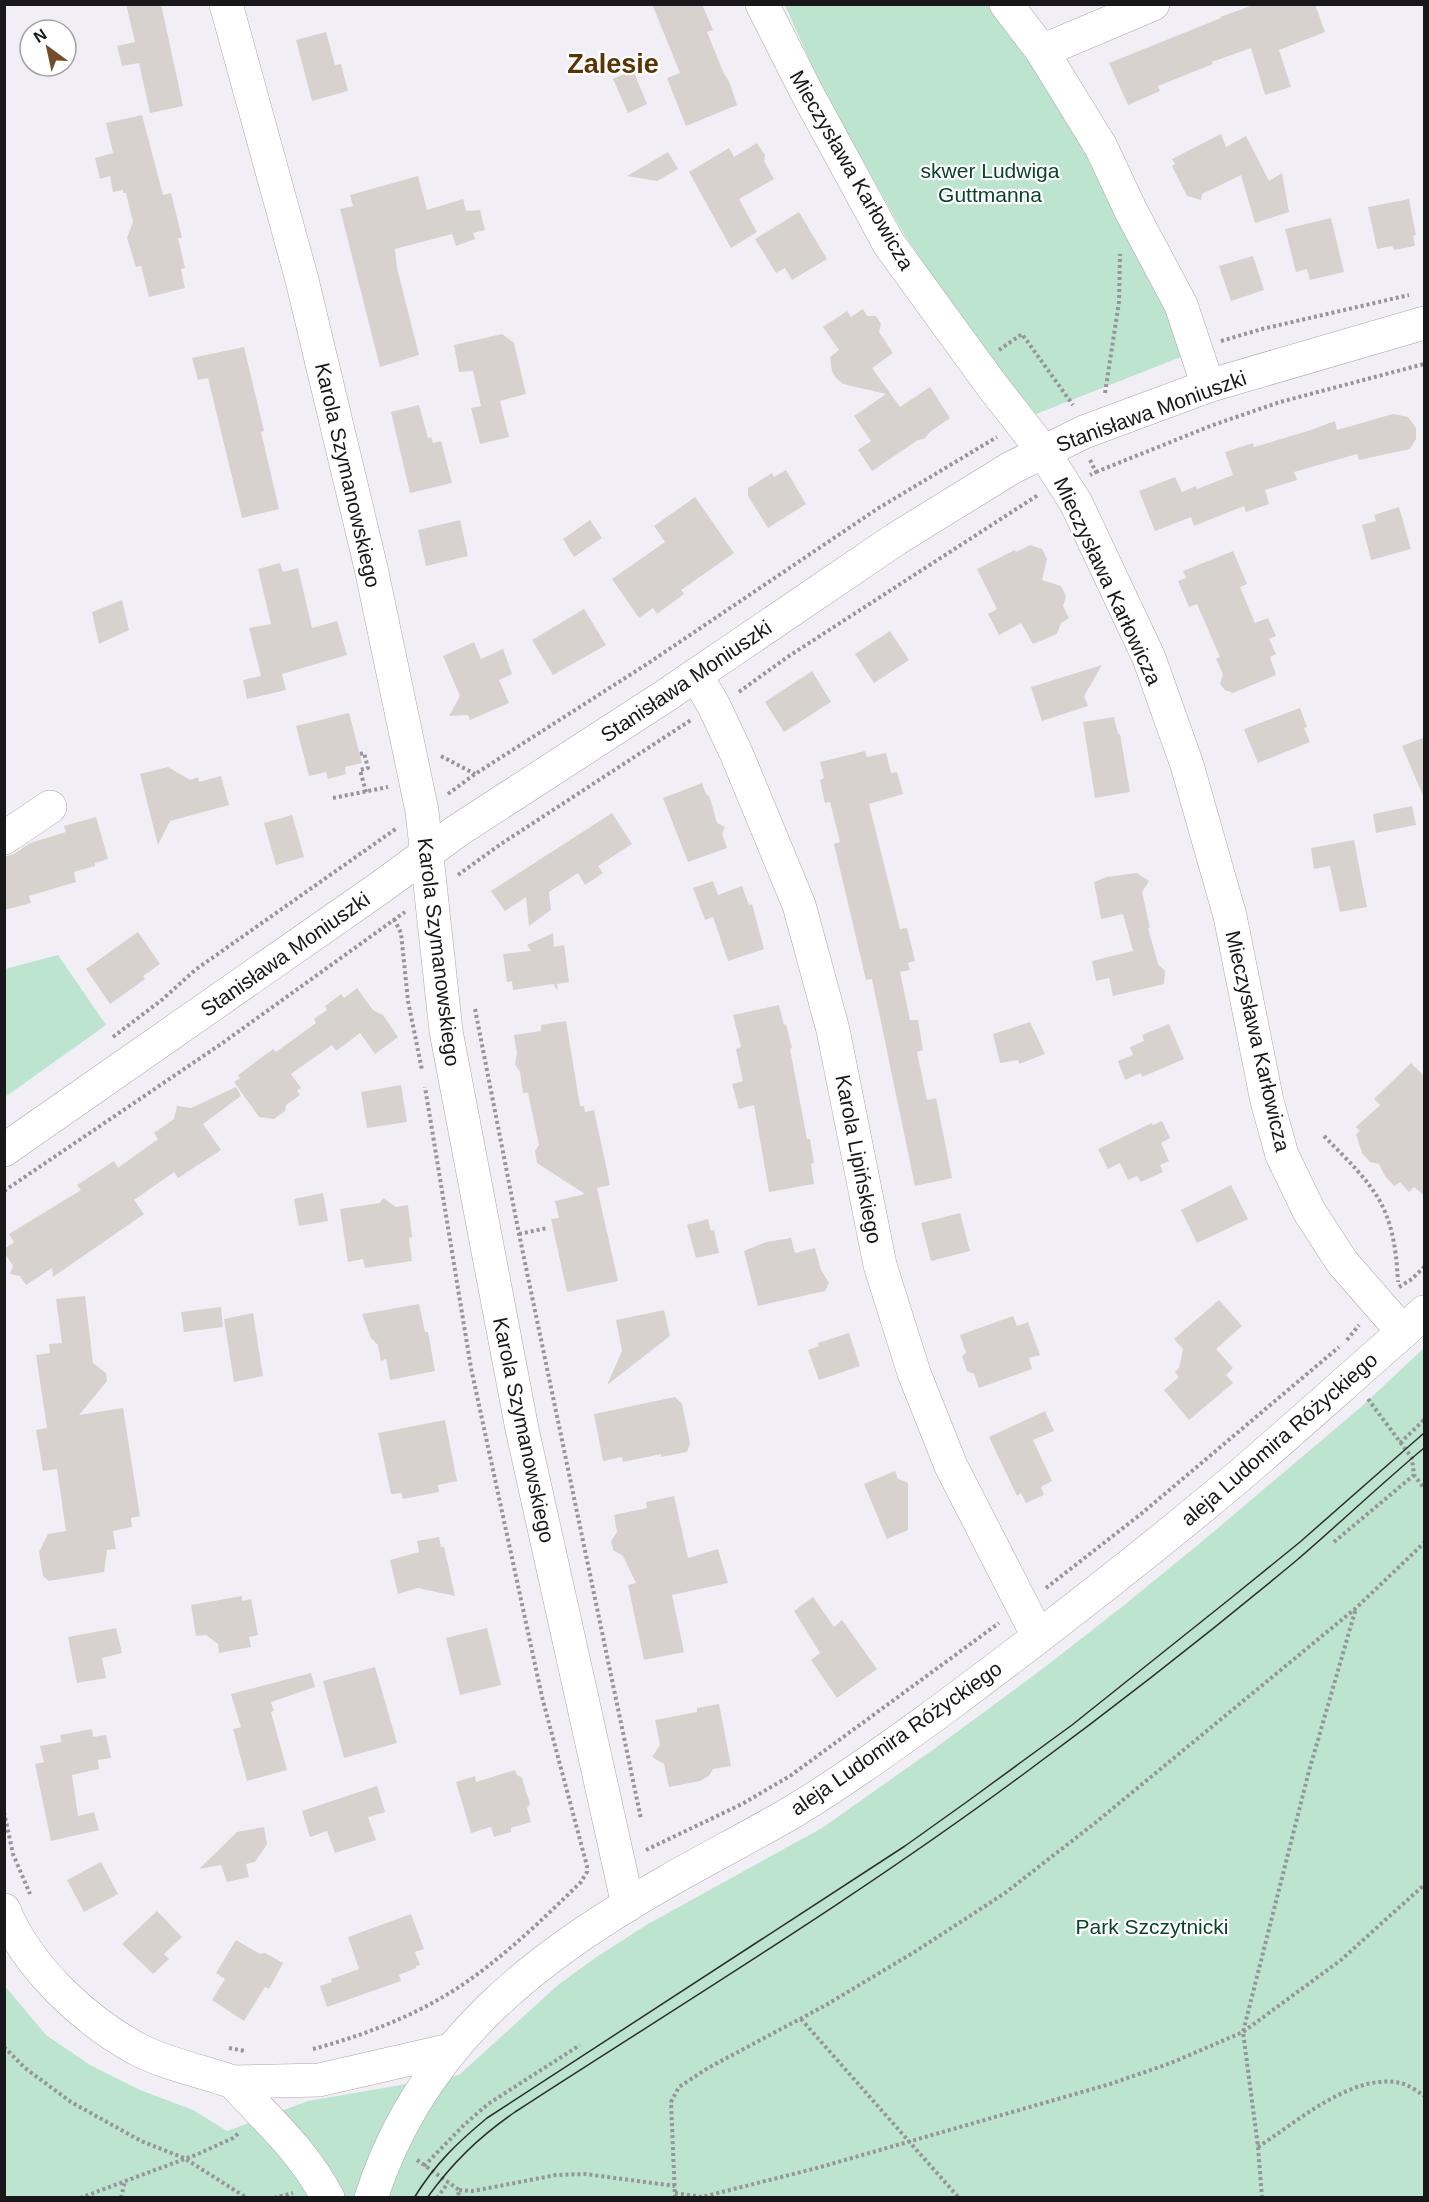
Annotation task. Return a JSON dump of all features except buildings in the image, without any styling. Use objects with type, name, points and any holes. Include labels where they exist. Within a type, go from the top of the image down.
[{"type":"street","name":"Karola Szymanowskiego","points":[[226,4],[302,280],[369,557],[422,811],[446,1031],[519,1418],[580,1699],[628,1905]]},
{"type":"street","name":"Mieczysława Karłowicza","points":[[762,4],[807,93],[889,244],[1043,451],[1076,503],[1149,658],[1187,765],[1230,916],[1267,1101],[1282,1155],[1310,1211],[1342,1262],[1414,1322]]},
{"type":"street","points":[[1006,4],[1042,51],[1101,147],[1131,211],[1181,304],[1208,386]]},
{"type":"street","points":[[1042,51],[1153,4]]},
{"type":"street","name":"Stanisława Moniuszki","points":[[4,1150],[457,831],[696,675],[896,539],[990,481],[1043,451],[1084,432],[1208,386],[1425,323]]},
{"type":"street","name":"Karola Lipińskiego","points":[[696,675],[714,706],[737,755],[799,904],[833,1030],[880,1265],[914,1373],[951,1466],[1038,1636]]},
{"type":"street","points":[[4,838],[50,807]]},
{"type":"street","name":"aleja Ludomira Różyckiego","points":[[371,2198],[392,2144],[422,2089],[450,2050],[477,2020],[537,1966],[628,1905],[796,1810],[947,1705],[1038,1636],[1227,1485],[1414,1322]]},
{"type":"street","points":[[18,1905],[29,1953],[56,1987],[87,2016],[139,2050],[233,2082],[319,2080],[450,2050]]},
{"type":"street","points":[[233,2082],[295,2146],[315,2175],[314,2194]]},
{"type":"path","points":[[1105,393],[1119,302],[1121,231],[1131,211]]},
{"type":"path","points":[[977,365],[1022,334],[1073,406]]},
{"type":"path","points":[[1096,472],[1213,425],[1280,402],[1425,364]]},
{"type":"path","points":[[439,799],[648,664],[877,509],[999,436]]},
{"type":"path","points":[[731,697],[789,656],[1040,494]]},
{"type":"path","points":[[452,879],[501,844],[694,718]]},
{"type":"path","points":[[435,752],[475,774]]},
{"type":"path","points":[[360,754],[364,753],[368,768],[360,770],[366,792]]},
{"type":"path","points":[[333,798],[392,787]]},
{"type":"path","points":[[163,999],[195,970],[402,825]]},
{"type":"path","points":[[459,873],[461,885]]},
{"type":"path","points":[[4,1191],[224,1042],[403,914]]},
{"type":"path","points":[[394,919],[401,933],[408,1001],[423,1075]]},
{"type":"path","points":[[474,1006],[642,1826]]},
{"type":"path","points":[[305,2051],[387,2024],[456,1989],[505,1953],[581,1882],[587,1872],[540,1687],[471,1368],[424,1086]]},
{"type":"path","points":[[1324,1137],[1369,1182],[1382,1202],[1392,1230],[1397,1272]]},
{"type":"path","points":[[519,1234],[547,1228]]},
{"type":"path","points":[[1349,1338],[1360,1323]]},
{"type":"path","points":[[1367,1397],[1412,1458],[1414,1475],[1425,1488]]},
{"type":"path","points":[[1400,1443],[1425,1420]]},
{"type":"path","points":[[1334,1542],[1414,1475]]},
{"type":"path","points":[[1425,1543],[1356,1608],[1095,1823],[1005,1893],[916,1951],[801,2019],[708,2068],[679,2087],[671,2102],[675,2195],[702,2197],[817,2168],[1110,2084],[1171,2062],[1243,2032],[1341,1960],[1425,1885]]},
{"type":"path","points":[[1262,2198],[1258,2147],[1243,2032],[1309,1771],[1356,1608]]},
{"type":"path","points":[[4,1812],[13,1854],[18,1905]]},
{"type":"path","points":[[801,2019],[958,2198]]},
{"type":"path","points":[[424,2166],[488,2104],[580,2045]]},
{"type":"path","points":[[4,2048],[25,2068],[71,2102],[141,2141],[184,2158],[247,2198]]},
{"type":"path","points":[[224,2048],[246,2051]]},
{"type":"path","points":[[1258,2147],[1319,2106],[1359,2086],[1375,2082],[1396,2082],[1411,2086],[1425,2096]]},
{"type":"path","points":[[80,2198],[233,2138],[244,2127]]},
{"type":"path","points":[[410,2154],[459,2190],[473,2191],[556,2175],[575,2174],[675,2186]]},
{"type":"path","points":[[121,2198],[125,2180]]},
{"type":"path","points":[[437,2198],[448,2183]]},
{"type":"path","points":[[458,2198],[459,2190]]},
{"type":"path","points":[[274,2198],[314,2194]]},
{"type":"green space","name":"skwer Ludwiga Guttmanna","points":[[785,5],[992,5],[1015,32],[1118,204],[1186,355],[1036,414],[986,352],[904,234],[821,86]]},
{"type":"green space","points":[[58,955],[106,1025],[5,1097],[5,969]]},
{"type":"green space","name":"Park Szczytnicki","points":[[1424,1348],[1424,2197],[5,2197],[4,1985],[46,2035],[90,2065],[140,2090],[193,2110],[227,2131],[308,2101],[459,2075],[558,1985],[595,1958],[648,1924],[822,1828],[1045,1667],[1205,1539],[1361,1407]]},
{"type":"tram line","points":[[414,2198],[447,2155],[487,2118],[905,1846],[1072,1725],[1300,1542],[1424,1433]]},
{"type":"tram line","points":[[427,2198],[467,2151],[515,2112],[837,1905],[963,1818],[1059,1747],[1264,1588],[1424,1448]]},
{"type":"district","name":"Zalesie","points":[[613,64]]}]
